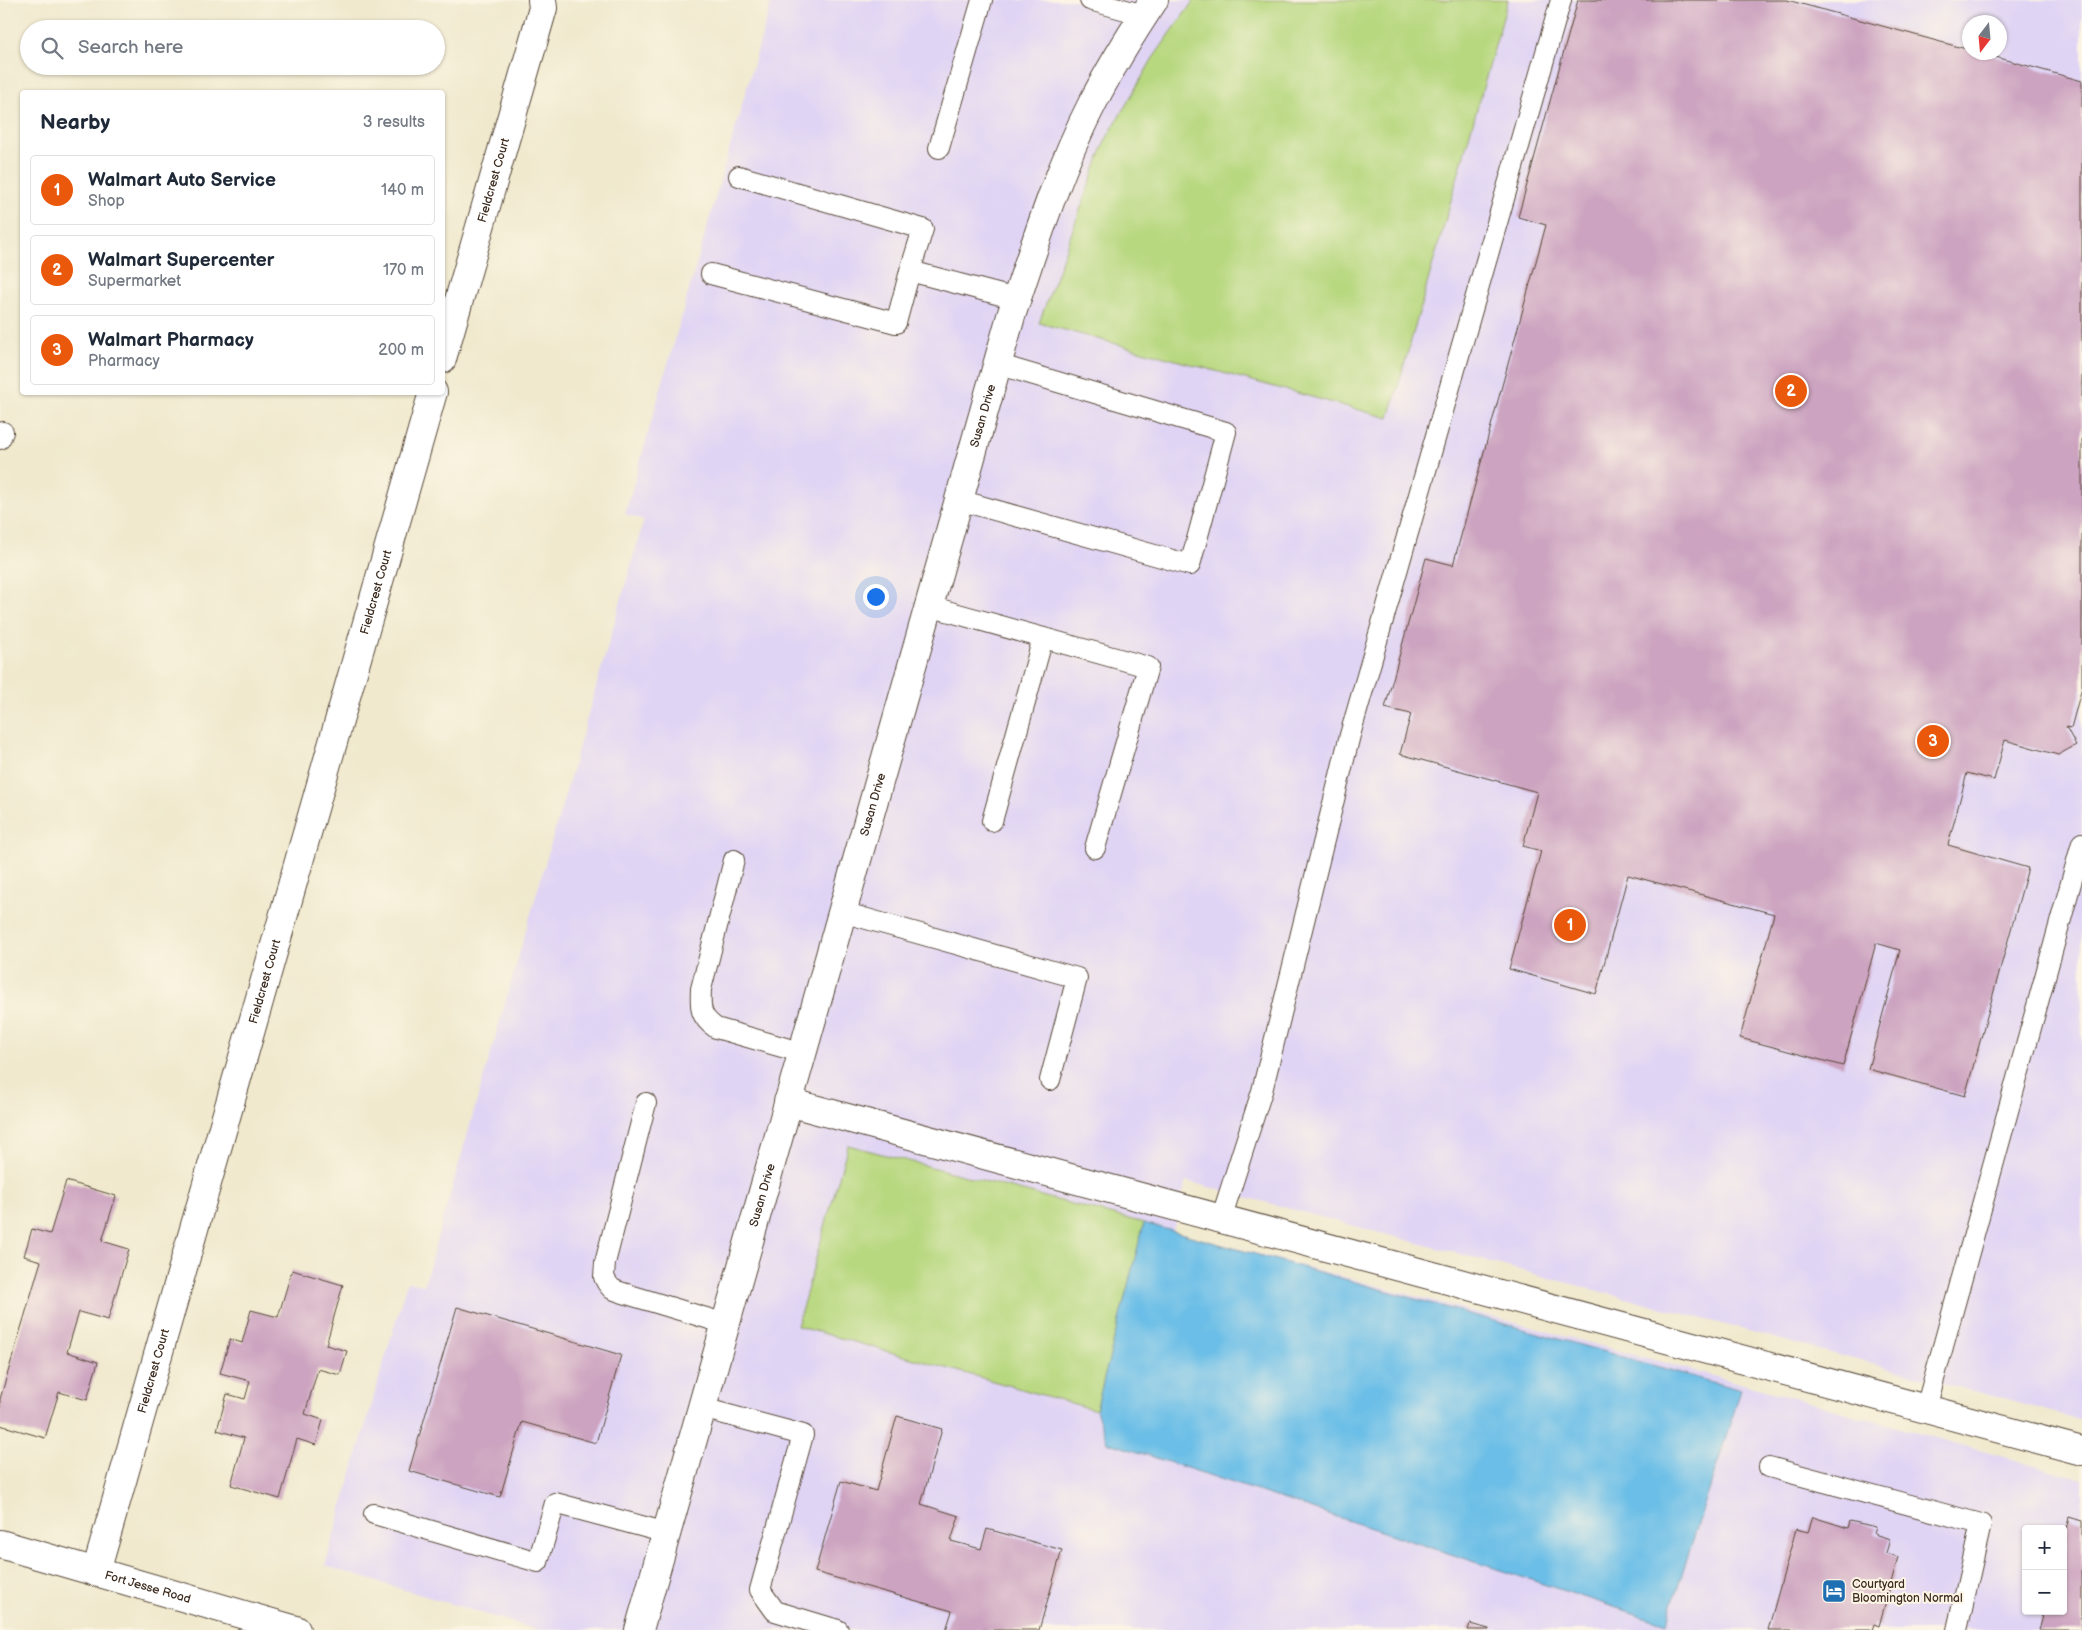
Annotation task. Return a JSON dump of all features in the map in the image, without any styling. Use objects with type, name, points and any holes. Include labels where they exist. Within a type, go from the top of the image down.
[{"type":"street","name":"Fieldcrest Court","points":[[445,349],[543,8],[542,0]]},
{"type":"street","name":"Susan Drive","points":[[640,1630],[1016,299],[1037,235],[1082,126],[1093,102],[1149,8]]},
{"type":"street","name":"Fieldcrest Court","points":[[96,1572],[432,395]]},
{"type":"street","points":[[788,1102],[2082,1451]]},
{"type":"street","name":"Fort Jesse Road","points":[[0,1544],[296,1630]]},
{"type":"lane","points":[[939,148],[982,0]]},
{"type":"lane","points":[[1090,0],[1149,8]]},
{"type":"lane","points":[[1222,1219],[1262,1091],[1350,735],[1560,0]]},
{"type":"lane","points":[[711,274],[896,323],[923,230],[739,176]]},
{"type":"lane","points":[[910,271],[1016,299]]},
{"type":"lane","points":[[959,500],[1190,565],[1226,432],[997,364]]},
{"type":"lane","points":[[929,606],[1148,667],[1095,848]]},
{"type":"lane","points":[[992,821],[1044,638]]},
{"type":"lane","points":[[1926,1408],[2076,891],[2082,843]]},
{"type":"lane","points":[[734,860],[701,989],[700,1007],[704,1020],[716,1028],[802,1053]]},
{"type":"lane","points":[[842,912],[1077,978],[1050,1080]]},
{"type":"lane","points":[[646,1103],[608,1247],[604,1277],[612,1289],[726,1324]]},
{"type":"lane","points":[[702,1408],[803,1435],[760,1590],[775,1611],[838,1630]]},
{"type":"lane","points":[[1769,1467],[1981,1524],[1957,1630]]},
{"type":"lane","points":[[374,1514],[538,1562],[555,1502],[667,1533]]},
{"type":"shaded area","points":[[772,0],[2082,0],[2082,1420],[1186,1181],[1173,1231],[1754,1387],[2082,1479],[2082,1630],[538,1630],[325,1566],[407,1282],[424,1285],[644,520],[625,514]]},
{"type":"green space","points":[[1194,0],[1508,0],[1389,418],[1039,323],[1105,141],[1153,58]]},
{"type":"green space","points":[[848,1145],[1144,1223],[1096,1410],[797,1326]]},
{"type":"water","points":[[1144,1223],[1741,1390],[1666,1624],[1107,1442],[1096,1410]]},
{"type":"building","points":[[1578,0],[1787,0],[1962,48],[1962,60],[2007,60],[2082,81],[2082,687],[2071,728],[2066,727],[2076,745],[2058,755],[2005,740],[1994,780],[1967,773],[1948,845],[2028,868],[1965,1096],[1868,1069],[1900,950],[1876,943],[1843,1066],[1740,1038],[1774,914],[1628,875],[1596,994],[1509,969],[1541,851],[1523,846],[1537,792],[1400,754],[1411,714],[1385,708],[1426,558],[1453,565],[1546,225],[1518,217]]},
{"type":"building","points":[[66,1181],[116,1196],[102,1241],[129,1249],[108,1320],[79,1312],[67,1352],[98,1362],[87,1400],[59,1392],[45,1438],[0,1425],[0,1399],[41,1261],[24,1256],[32,1229],[50,1234]]},
{"type":"building","points":[[292,1270],[343,1285],[326,1345],[347,1351],[340,1375],[318,1369],[305,1414],[323,1420],[316,1445],[297,1439],[280,1499],[231,1485],[244,1438],[217,1430],[227,1394],[245,1399],[250,1381],[220,1373],[230,1339],[242,1343],[251,1310],[278,1317]]},
{"type":"building","points":[[457,1307],[621,1355],[596,1443],[522,1422],[500,1497],[409,1471]]},
{"type":"building","points":[[897,1416],[942,1429],[921,1504],[959,1516],[951,1541],[981,1549],[987,1529],[1062,1550],[1039,1630],[946,1630],[952,1611],[815,1572],[841,1481],[876,1491]]},
{"type":"building","name":"Courtyard Bloomington Normal","points":[[1813,1517],[1848,1528],[1850,1521],[1876,1527],[1874,1534],[1890,1539],[1886,1553],[1898,1557],[1879,1626],[1874,1624],[1872,1630],[1768,1630],[1796,1529],[1808,1532]]},
{"type":"building","points":[[2069,1517],[2082,1521],[2082,1630],[2039,1630],[2043,1615],[2067,1615],[2067,1525]]},
{"type":"building","points":[[1470,1624],[1489,1629],[1489,1630],[1468,1630]]},
{"type":"place","name":"Walmart Supercenter","points":[[1791,391]]},
{"type":"place","name":"Walmart Pharmacy","points":[[1933,741]]},
{"type":"place","name":"Walmart Auto Service","points":[[1570,925]]},
{"type":"place","name":"Courtyard Bloomington Normal","points":[[1834,1591]]}]
